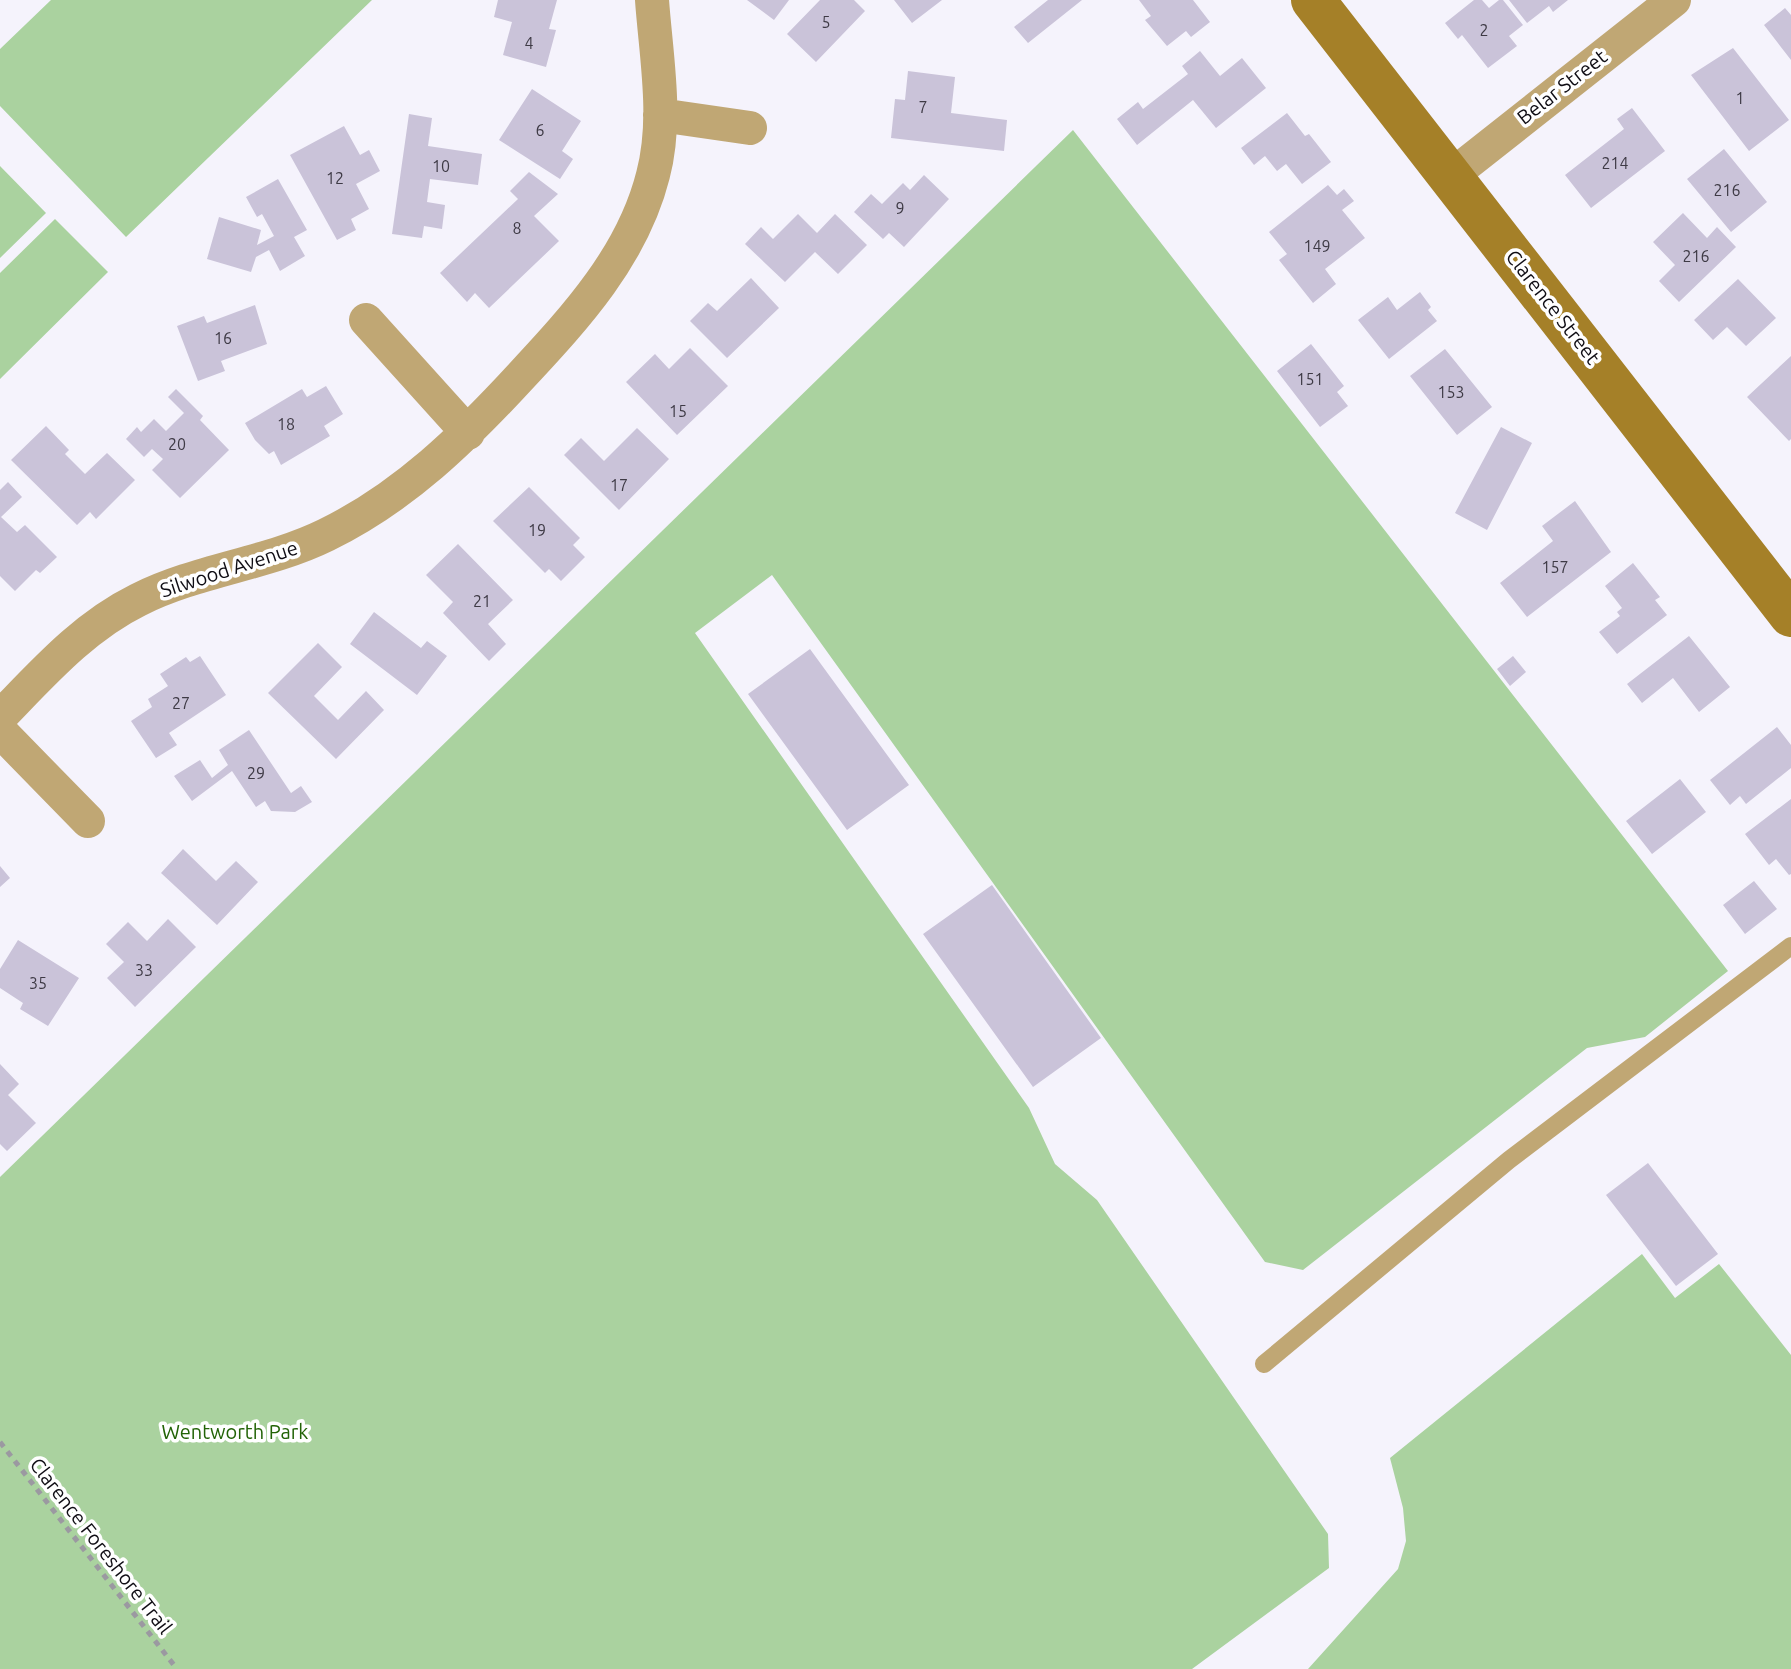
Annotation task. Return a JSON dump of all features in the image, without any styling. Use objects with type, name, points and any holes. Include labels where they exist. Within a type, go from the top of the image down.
[{"type":"main road","name":"Clarence Street","points":[[1313,0],[1791,615]]},
{"type":"street","name":"Silwood Avenue","points":[[0,717],[95,627],[138,600],[326,535],[380,504],[431,466],[468,433],[559,336],[605,279],[632,230],[653,174],[660,115],[652,0]]},
{"type":"street","name":"Belar Street","points":[[1451,176],[1674,0]]},
{"type":"street","points":[[660,115],[750,128]]},
{"type":"street","points":[[366,320],[468,433]]},
{"type":"street","points":[[0,731],[88,821]]},
{"type":"lane","points":[[1264,1364],[1509,1160],[1791,946]]},
{"type":"path","name":"Clarence Foreshore Trail","points":[[0,1442],[177,1669]]},
{"type":"green space","points":[[51,0],[372,0],[126,237],[0,106],[0,49]]},
{"type":"green space","name":"Wentworth Park","points":[[1073,130],[1728,971],[1645,1037],[1587,1048],[1303,1270],[1265,1262],[772,575],[695,633],[1029,1108],[1055,1164],[1097,1200],[1328,1534],[1329,1568],[1192,1669],[0,1669],[0,1177]]},
{"type":"green space","points":[[0,166],[46,213],[0,258]]},
{"type":"green space","points":[[55,219],[108,272],[0,379],[0,273]]},
{"type":"green space","points":[[1642,1254],[1675,1298],[1719,1264],[1791,1355],[1791,1669],[1308,1669],[1398,1569],[1406,1541],[1403,1508],[1390,1458]]},
{"type":"building","points":[[498,0],[557,0],[549,29],[556,30],[546,67],[503,55],[512,22],[494,17]]},
{"type":"building","points":[[747,0],[789,0],[774,20]]},
{"type":"building","points":[[820,0],[854,0],[865,11],[816,62],[787,34]]},
{"type":"building","points":[[894,0],[942,0],[912,23]]},
{"type":"building","points":[[1048,0],[1082,0],[1028,43],[1014,27]]},
{"type":"building","points":[[1139,0],[1193,0],[1210,22],[1191,37],[1186,31],[1167,46],[1145,20],[1151,16]]},
{"type":"building","points":[[1474,0],[1482,0],[1489,8],[1503,0],[1523,25],[1509,36],[1517,46],[1488,68],[1462,35],[1458,39],[1445,23]]},
{"type":"building","points":[[1509,0],[1568,0],[1553,12],[1549,6],[1527,23]]},
{"type":"building","points":[[1785,8],[1791,15],[1791,60],[1764,25]]},
{"type":"building","points":[[1733,48],[1789,120],[1749,151],[1691,75]]},
{"type":"building","points":[[1200,51],[1220,76],[1242,58],[1266,88],[1216,128],[1193,100],[1137,145],[1117,119],[1138,102],[1143,109],[1188,74],[1182,66]]},
{"type":"building","points":[[908,71],[955,77],[951,113],[1007,120],[1004,151],[891,138],[895,99],[905,100]]},
{"type":"building","points":[[532,89],[581,121],[562,151],[573,159],[560,179],[499,140]]},
{"type":"building","points":[[1632,108],[1665,151],[1591,208],[1565,175],[1624,129],[1617,119]]},
{"type":"building","points":[[1287,113],[1331,162],[1302,184],[1286,164],[1277,171],[1265,156],[1254,165],[1241,148]]},
{"type":"building","points":[[409,114],[432,118],[428,146],[482,154],[478,185],[430,179],[427,202],[445,205],[442,229],[424,226],[422,238],[392,234]]},
{"type":"building","points":[[344,126],[360,155],[369,150],[380,171],[356,184],[369,209],[351,219],[356,230],[337,240],[290,155]]},
{"type":"building","points":[[1724,149],[1767,202],[1731,232],[1687,179]]},
{"type":"building","points":[[529,172],[558,194],[534,216],[559,241],[489,308],[475,293],[467,302],[440,273],[518,199],[510,191]]},
{"type":"building","points":[[924,175],[949,199],[904,247],[889,233],[883,239],[854,212],[871,194],[882,204],[903,183],[910,190]]},
{"type":"building","points":[[278,179],[307,230],[294,237],[305,256],[280,271],[269,250],[256,257],[251,272],[207,259],[219,217],[261,230],[257,245],[274,236],[262,214],[257,217],[246,197]]},
{"type":"building","points":[[1328,185],[1337,195],[1344,189],[1354,201],[1342,210],[1365,238],[1325,269],[1336,284],[1313,303],[1279,260],[1287,254],[1269,232]]},
{"type":"building","points":[[1683,213],[1707,238],[1717,227],[1736,247],[1679,302],[1659,281],[1675,265],[1653,242]]},
{"type":"building","points":[[798,214],[817,233],[835,214],[867,245],[838,274],[815,252],[785,282],[745,244],[761,227],[773,239]]},
{"type":"building","points":[[751,278],[779,308],[727,358],[690,321],[708,303],[717,311]]},
{"type":"building","points":[[1738,279],[1776,318],[1746,346],[1727,327],[1713,340],[1694,320]]},
{"type":"building","points":[[1420,292],[1437,321],[1389,359],[1358,320],[1388,297],[1397,310]]},
{"type":"building","points":[[255,305],[267,344],[221,361],[225,371],[198,381],[177,326],[204,316],[207,323]]},
{"type":"building","points":[[1311,344],[1344,386],[1337,392],[1348,406],[1320,427],[1277,371]]},
{"type":"building","points":[[690,348],[728,386],[677,435],[626,382],[655,354],[669,369]]},
{"type":"building","points":[[1445,349],[1492,407],[1457,435],[1410,376]]},
{"type":"building","points":[[1791,356],[1791,439],[1789,441],[1747,397]]},
{"type":"building","points":[[326,386],[343,414],[324,426],[330,436],[281,465],[274,451],[269,454],[255,440],[245,423],[302,389],[307,397]]},
{"type":"building","points":[[176,389],[203,416],[200,420],[229,450],[180,498],[152,470],[163,459],[152,449],[144,457],[126,439],[137,427],[141,432],[154,419],[166,431],[184,413],[168,397]]},
{"type":"building","points":[[46,426],[69,450],[65,454],[85,474],[107,453],[135,480],[96,519],[90,512],[77,525],[11,460]]},
{"type":"building","points":[[1501,427],[1532,443],[1487,530],[1455,513]]},
{"type":"building","points":[[637,428],[669,459],[619,510],[564,455],[581,438],[604,461]]},
{"type":"building","points":[[8,482],[22,497],[1,517],[17,532],[25,525],[57,557],[40,573],[36,570],[15,591],[0,576],[0,490]]},
{"type":"building","points":[[529,487],[580,538],[573,545],[585,557],[561,581],[549,569],[545,573],[493,521]]},
{"type":"building","points":[[1575,501],[1611,552],[1527,617],[1500,583],[1553,541],[1542,526]]},
{"type":"building","points":[[458,544],[513,600],[488,624],[506,644],[489,661],[443,613],[453,602],[426,575]]},
{"type":"building","points":[[1633,563],[1660,597],[1655,600],[1667,615],[1617,654],[1599,632],[1620,616],[1617,612],[1622,608],[1605,586]]},
{"type":"building","points":[[374,612],[421,648],[427,641],[447,656],[417,695],[350,644]]},
{"type":"building","points":[[1689,636],[1730,687],[1699,712],[1673,678],[1642,703],[1627,684]]},
{"type":"building","points":[[318,643],[342,667],[314,696],[338,720],[366,691],[384,710],[336,759],[268,693]]},
{"type":"building","points":[[810,649],[909,785],[847,830],[748,694]]},
{"type":"building","points":[[200,656],[226,695],[169,733],[177,745],[156,758],[131,721],[152,707],[148,699],[168,686],[160,674],[186,657],[190,662]]},
{"type":"building","points":[[1513,656],[1526,672],[1510,686],[1497,669]]},
{"type":"building","points":[[1777,727],[1791,745],[1791,768],[1746,804],[1740,796],[1730,805],[1710,780]]},
{"type":"building","points":[[249,730],[291,793],[301,786],[312,802],[295,812],[271,811],[265,801],[256,807],[232,771],[192,801],[174,776],[200,760],[212,778],[228,765],[219,750]]},
{"type":"building","points":[[1680,779],[1706,812],[1652,854],[1626,821]]},
{"type":"building","points":[[1791,799],[1789,875],[1776,859],[1769,865],[1745,834]]},
{"type":"building","points":[[183,849],[216,881],[236,861],[258,882],[217,925],[161,873]]},
{"type":"building","points":[[0,866],[10,878],[0,887]]},
{"type":"building","points":[[1754,881],[1777,909],[1745,934],[1723,905]]},
{"type":"building","points":[[992,885],[1101,1038],[1033,1087],[923,934]]},
{"type":"building","points":[[168,919],[196,947],[135,1007],[107,978],[124,962],[106,944],[128,922],[147,941]]},
{"type":"building","points":[[18,940],[79,978],[48,1026],[20,1009],[23,1003],[0,988],[0,969]]},
{"type":"building","points":[[0,1064],[19,1084],[8,1095],[36,1123],[7,1151],[0,1144]]},
{"type":"building","points":[[1648,1163],[1718,1254],[1676,1286],[1606,1195]]}]
